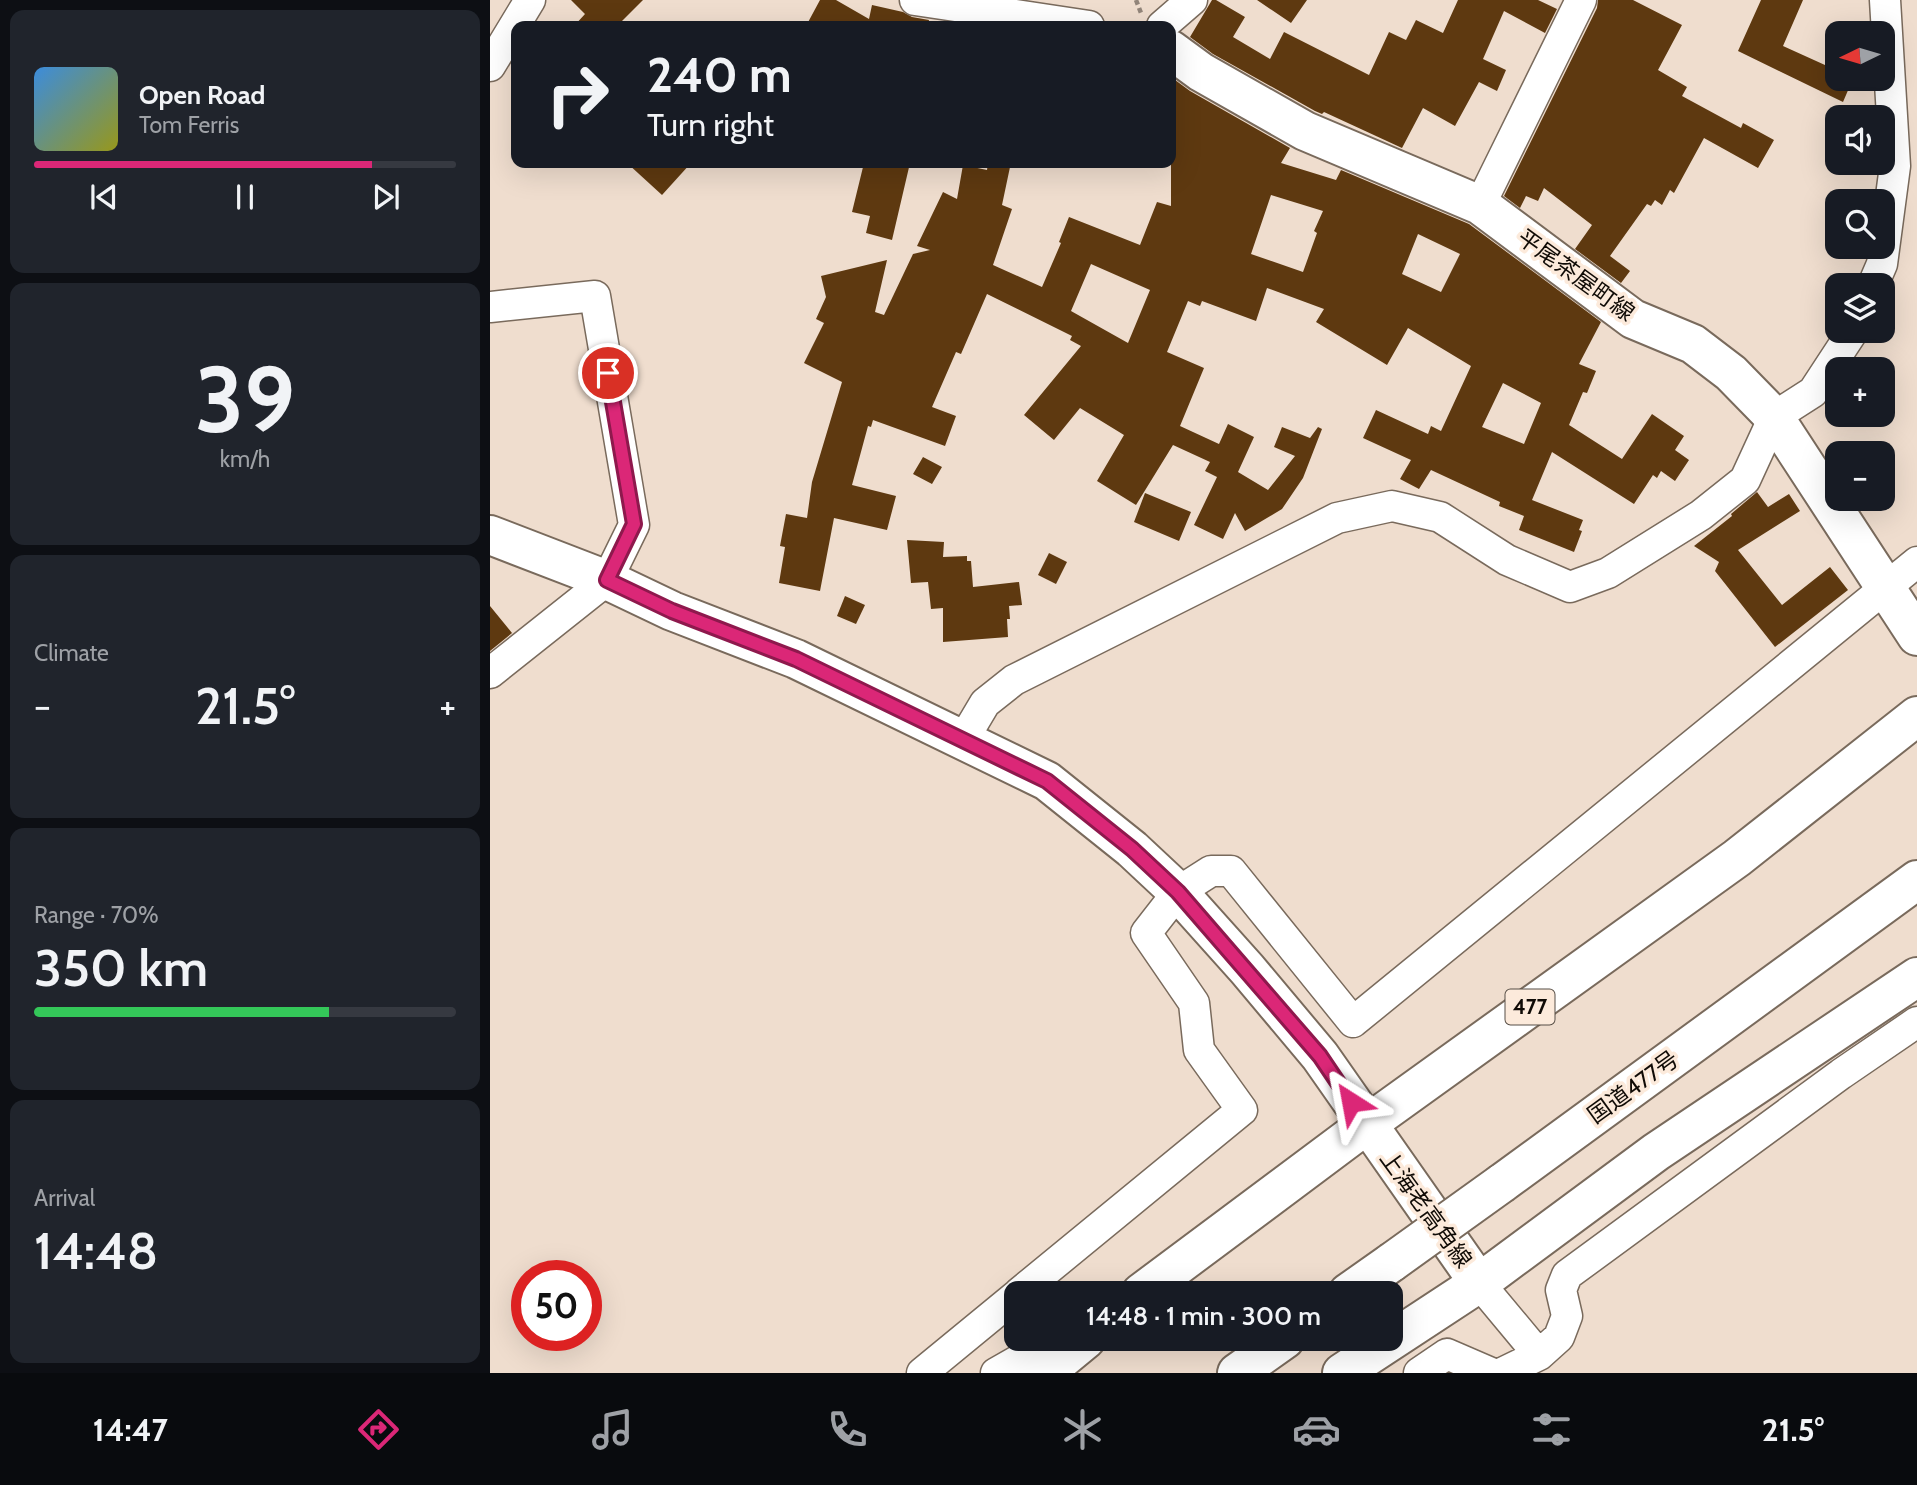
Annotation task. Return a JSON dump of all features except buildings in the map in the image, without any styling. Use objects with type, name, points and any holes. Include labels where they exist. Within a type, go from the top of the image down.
[{"type":"main road","name":"平尾茶屋町線","points":[[1176,54],[1201,72],[1305,131],[1480,205],[1633,319],[1693,344],[1731,373],[1774,417],[1917,636]]},
{"type":"main road","name":"上海老高角線","points":[[490,535],[607,580],[672,611],[796,659],[1047,781],[1132,849],[1178,892],[1320,1056],[1479,1283]]},
{"type":"main road","name":"477","points":[[1158,1281],[1366,1125],[1737,858],[1917,716]]},
{"type":"main road","name":"国道477号","points":[[1365,1281],[1917,880]]},
{"type":"main road","points":[[1342,1373],[1479,1283],[1656,1152],[1917,976]]},
{"type":"main road","points":[[1045,1373],[1072,1351]]},
{"type":"main road","points":[[1237,1373],[1268,1351]]},
{"type":"street","points":[[517,21],[530,0]]},
{"type":"street","points":[[915,0],[1056,21]]},
{"type":"street","points":[[1168,21],[1192,0]]},
{"type":"street","points":[[1480,205],[1581,0]]},
{"type":"street","points":[[1878,273],[1882,264],[1895,166],[1885,0]]},
{"type":"street","points":[[490,66],[511,31]]},
{"type":"street","points":[[490,307],[596,296],[634,524],[607,580],[490,673]]},
{"type":"street","points":[[963,740],[985,703],[1014,680],[1337,518],[1392,506],[1440,517],[1507,561],[1570,587],[1608,573],[1701,515],[1745,481],[1774,417],[1813,392],[1845,343]]},
{"type":"street","points":[[1034,1281],[1242,1110],[1199,1049],[1194,1003],[1146,933],[1178,892],[1211,871],[1231,871],[1353,1021],[1917,562]]},
{"type":"street","points":[[1502,1373],[1539,1355],[1559,1337],[1567,1317],[1561,1290],[1567,1275],[1917,1022]]},
{"type":"street","points":[[1479,1283],[1539,1355]]},
{"type":"street","points":[[922,1373],[1004,1306]]},
{"type":"street","points":[[996,1373],[1035,1351]]},
{"type":"street","points":[[1419,1373],[1447,1354],[1491,1373]]},
{"type":"route","points":[[608,373],[634,524],[607,580],[672,611],[796,659],[1047,781],[1132,849],[1178,892],[1320,1056],[1351,1102]]}]
